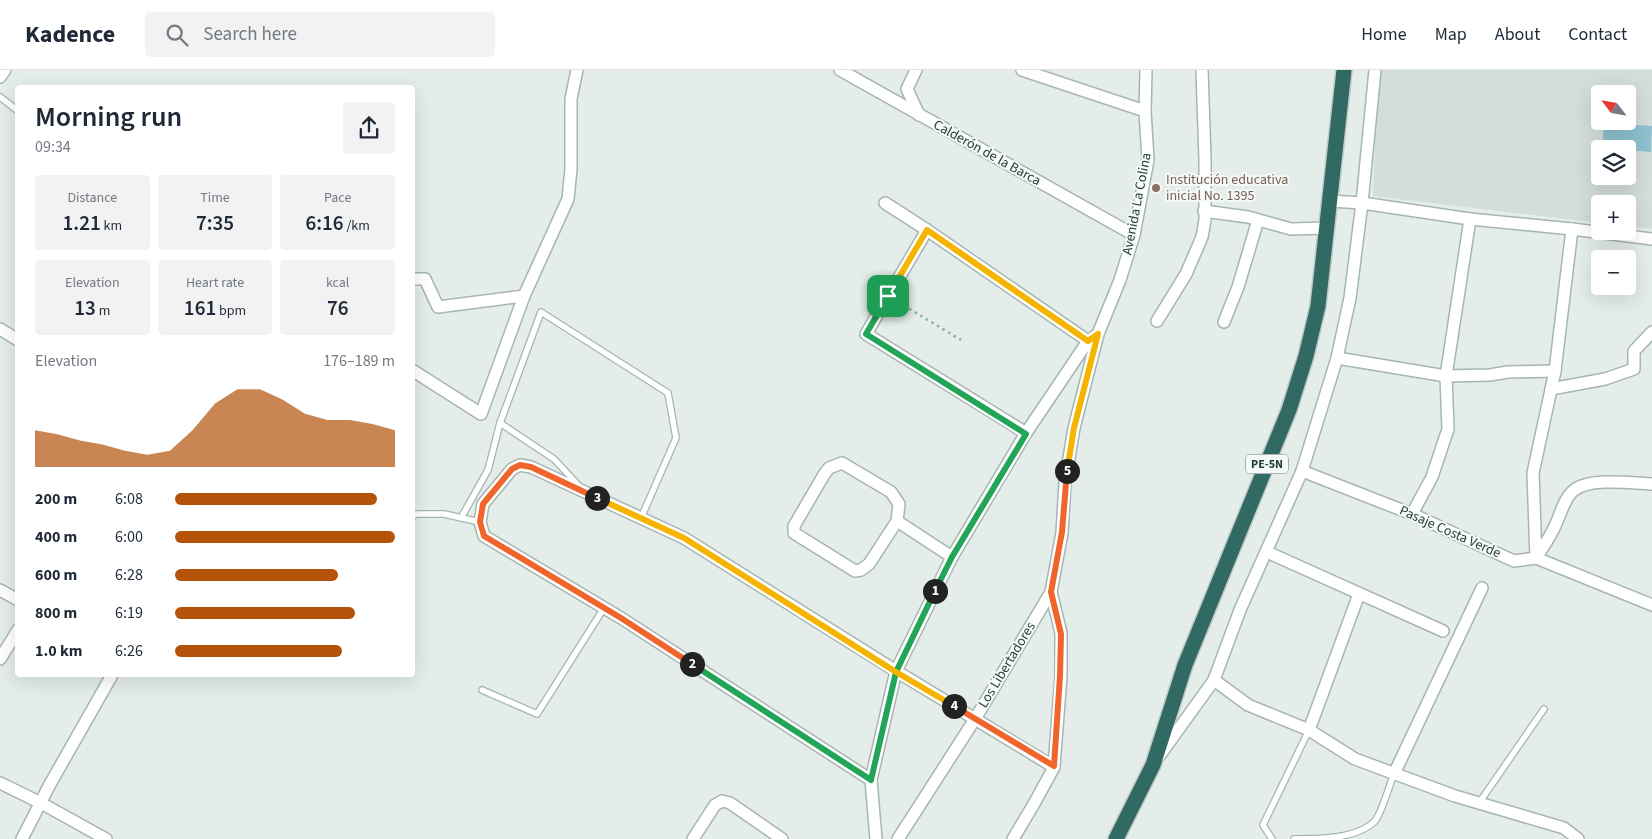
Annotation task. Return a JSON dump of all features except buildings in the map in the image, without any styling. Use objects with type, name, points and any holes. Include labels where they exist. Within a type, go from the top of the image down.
[{"type":"highway","name":"PE-5N","points":[[1116,839],[1153,765],[1185,665],[1289,410],[1306,356],[1318,306],[1344,70]]},
{"type":"street","points":[[0,77],[4,70]]},
{"type":"street","points":[[415,372],[481,414],[524,296],[568,199],[571,169],[572,99],[576,70]]},
{"type":"street","name":"Calderón de la Barca","points":[[840,70],[1134,235]]},
{"type":"street","points":[[916,70],[907,89],[919,115]]},
{"type":"street","points":[[1022,70],[1146,112]]},
{"type":"street","name":"Avenida La Colina","points":[[1051,592],[1062,532],[1065,482],[1074,428],[1098,334],[1120,280],[1134,235],[1148,160],[1146,70]]},
{"type":"street","points":[[1157,321],[1186,274],[1202,237],[1204,211],[1202,70]]},
{"type":"street","points":[[1153,765],[1214,680],[1240,610],[1302,471],[1337,358],[1350,298],[1362,203],[1375,70]]},
{"type":"street","points":[[1330,201],[1362,203],[1470,220],[1572,228],[1652,239]]},
{"type":"street","points":[[885,203],[1088,341]]},
{"type":"street","points":[[1204,211],[1234,214],[1291,229],[1327,228]]},
{"type":"street","points":[[1224,322],[1238,287],[1258,220]]},
{"type":"street","points":[[1412,514],[1432,477],[1448,429],[1446,376],[1470,220]]},
{"type":"street","points":[[1536,558],[1533,473],[1555,371],[1572,228]]},
{"type":"street","points":[[927,230],[866,334],[1026,434]]},
{"type":"street","points":[[415,279],[425,278],[438,308],[524,296]]},
{"type":"street","points":[[0,329],[15,338]]},
{"type":"street","points":[[1551,389],[1605,379],[1634,369],[1634,351],[1652,332]]},
{"type":"street","points":[[876,839],[871,780],[896,672],[952,557],[1026,434],[1088,341],[1098,334]]},
{"type":"street","points":[[1337,358],[1446,376],[1555,371]]},
{"type":"street","points":[[842,463],[891,492],[899,504],[897,521],[870,564],[861,570],[855,571],[794,533],[794,526],[825,473],[829,468],[842,463]]},
{"type":"street","points":[[871,780],[604,608],[484,536],[480,522],[483,504],[512,469],[520,465],[531,467],[684,538],[896,672],[1054,766]]},
{"type":"street","name":"Pasaje Costa Verde","points":[[1302,471],[1412,514],[1514,561],[1536,558]]},
{"type":"street","points":[[1536,558],[1554,529],[1567,498],[1573,490],[1599,482],[1652,484]]},
{"type":"street","points":[[897,521],[952,557]]},
{"type":"street","points":[[1267,552],[1443,631]]},
{"type":"street","points":[[1536,558],[1652,605]]},
{"type":"street","points":[[1394,774],[1482,588]]},
{"type":"street","points":[[0,590],[15,598]]},
{"type":"street","points":[[1014,839],[1054,766],[1061,634],[1051,592]]},
{"type":"street","name":"Los Libertadores","points":[[898,839],[975,719],[1051,592]]},
{"type":"street","points":[[1308,730],[1359,594]]},
{"type":"street","points":[[0,659],[15,635]]},
{"type":"street","points":[[22,839],[111,677]]},
{"type":"street","points":[[1214,680],[1248,705],[1308,730],[1355,759],[1479,803],[1564,828],[1578,839]]},
{"type":"street","points":[[0,783],[106,839]]},
{"type":"street","points":[[693,839],[715,806],[722,801],[730,803],[782,839]]},
{"type":"lane","points":[[0,96],[15,108]]},
{"type":"lane","points":[[461,518],[488,470],[500,423],[541,312],[668,394],[676,438],[641,518]]},
{"type":"lane","points":[[500,423],[554,459],[585,492]]},
{"type":"lane","points":[[415,515],[444,514],[480,522]]},
{"type":"lane","points":[[482,690],[536,714],[604,608]]},
{"type":"lane","points":[[1479,803],[1544,709]]},
{"type":"lane","points":[[1272,839],[1263,825],[1308,730]]},
{"type":"lane","points":[[1294,839],[1348,838],[1362,833],[1375,821],[1394,774]]},
{"type":"path","points":[[888,296],[960,340]]},
{"type":"shaded area","points":[[1378,70],[1652,70],[1652,229],[1636,227],[1636,195],[1591,195],[1591,222],[1373,196]]},
{"type":"water","points":[[1636,125],[1652,126],[1651,152],[1636,151],[1636,140],[1603,140],[1603,130],[1636,130]]},
{"type":"place","name":"Institución educativa inicial No. 1395","points":[[1156,188]]},
{"type":"route","points":[[888,296],[866,334],[1026,434],[952,557],[896,672],[871,780],[621,618],[484,536],[480,522],[483,504],[512,469],[520,465],[531,467],[684,538],[896,672],[1054,766],[1061,634],[1051,592],[1062,532],[1065,482],[1074,428],[1098,334],[1088,341],[927,230],[888,296]]}]
